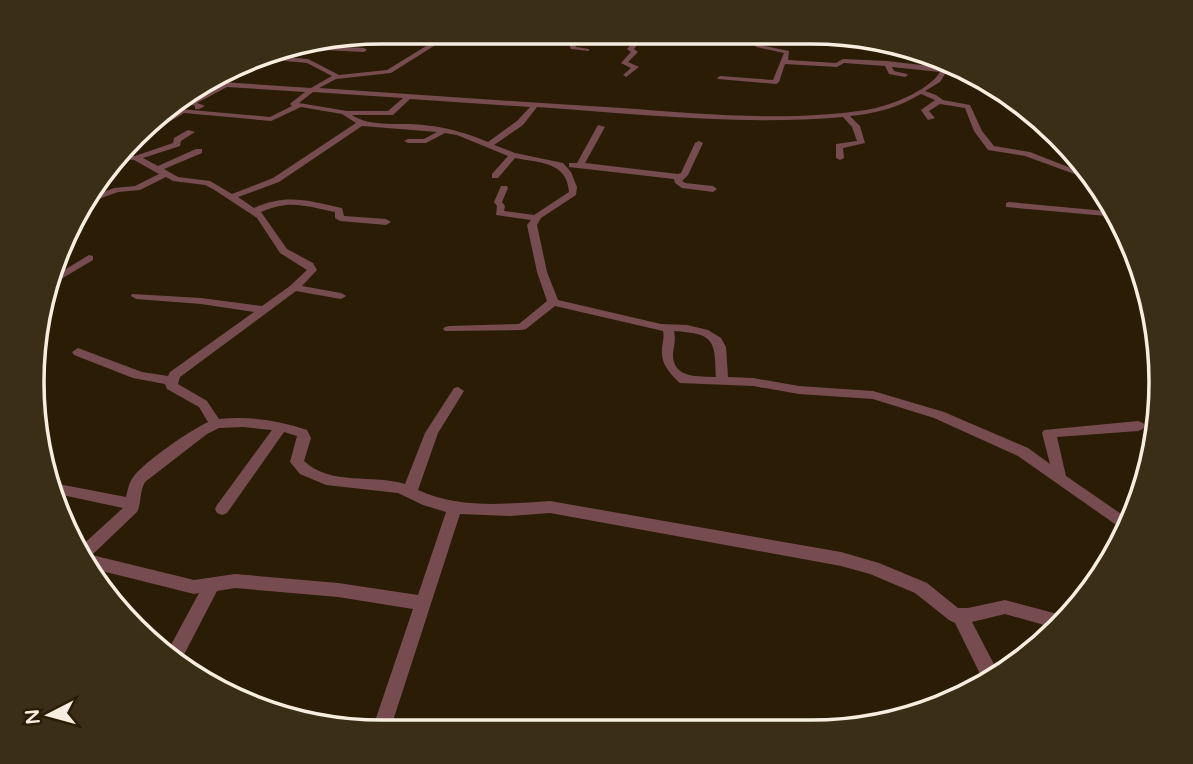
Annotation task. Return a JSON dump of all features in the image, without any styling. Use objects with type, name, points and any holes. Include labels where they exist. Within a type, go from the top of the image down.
[{"type":"street","points":[[410,96],[390,113],[345,113],[292,103],[337,76],[389,72],[434,44]]},
{"type":"street","points":[[572,44],[573,48],[587,50]]},
{"type":"street","points":[[626,75],[636,66],[624,63],[635,52],[630,48],[634,44]]},
{"type":"street","points":[[720,78],[776,82],[787,52],[757,44]]},
{"type":"street","points":[[329,48],[364,50]]},
{"type":"street","points":[[282,59],[308,61],[337,76]]},
{"type":"street","points":[[220,85],[760,118],[845,115],[886,108],[933,86],[942,70],[887,63],[841,61],[839,65],[817,65],[782,62]]},
{"type":"street","points":[[887,63],[891,74],[905,75]]},
{"type":"street","points":[[192,103],[228,86]]},
{"type":"street","points":[[921,92],[939,101],[969,107],[974,124],[991,148],[1027,154],[1077,173]]},
{"type":"street","points":[[931,118],[925,110],[939,101]]},
{"type":"street","points":[[190,111],[201,106],[191,103]]},
{"type":"street","points":[[489,145],[520,123],[536,104]]},
{"type":"street","points":[[175,115],[190,111],[271,119],[298,106]]},
{"type":"street","points":[[345,113],[361,123],[445,130],[513,155],[562,166],[580,165],[679,177],[684,175],[699,143]]},
{"type":"street","points":[[840,158],[839,146],[861,143],[856,126],[845,115]]},
{"type":"street","points":[[231,197],[276,180],[361,123]]},
{"type":"street","points":[[580,165],[601,127]]},
{"type":"street","points":[[408,141],[426,141],[445,130]]},
{"type":"street","points":[[136,158],[177,144],[177,140],[191,132]]},
{"type":"street","points":[[99,197],[136,188],[199,151]]},
{"type":"street","points":[[495,176],[513,155]]},
{"type":"street","points":[[130,157],[136,158],[176,179],[212,184],[266,223],[286,254],[311,267],[311,272],[294,288],[180,370],[172,380],[171,386],[203,404],[216,424]]},
{"type":"street","points":[[553,302],[542,272],[532,225],[536,218],[572,193],[573,187],[562,166]]},
{"type":"street","points":[[679,177],[678,181],[682,185],[713,189]]},
{"type":"street","points":[[504,188],[498,202],[501,206],[499,213],[536,218]]},
{"type":"street","points":[[254,212],[276,201],[309,201],[320,207],[339,210],[340,218],[386,222]]},
{"type":"street","points":[[1009,205],[1104,214]]},
{"type":"street","points":[[61,276],[89,258]]},
{"type":"street","points":[[294,288],[341,296]]},
{"type":"street","points":[[136,296],[264,310]]},
{"type":"street","points":[[553,302],[663,327],[691,330],[714,338],[720,346],[722,381]]},
{"type":"street","points":[[449,329],[523,327],[553,302]]},
{"type":"street","points":[[663,327],[670,332],[667,357],[679,377],[693,381],[722,381],[884,398],[995,438],[1023,452],[1120,520]]},
{"type":"street","points":[[78,352],[150,380],[172,380]]},
{"type":"street","points":[[410,491],[432,433],[458,391]]},
{"type":"street","points":[[89,551],[134,504],[135,486],[140,478],[216,424],[281,427],[302,433],[304,438],[297,462],[305,470],[338,483],[372,484],[410,491],[428,502],[455,508],[570,510],[841,559],[873,568],[920,588],[961,617],[1005,607],[1052,619]]},
{"type":"street","points":[[1060,478],[1049,433],[1138,426]]},
{"type":"street","points":[[222,509],[281,427]]},
{"type":"street","points":[[61,489],[134,504]]},
{"type":"street","points":[[384,720],[455,508]]},
{"type":"street","points":[[96,562],[194,587],[235,581],[338,590],[424,603]]},
{"type":"street","points":[[178,651],[212,585]]},
{"type":"street","points":[[961,617],[988,670]]}]
